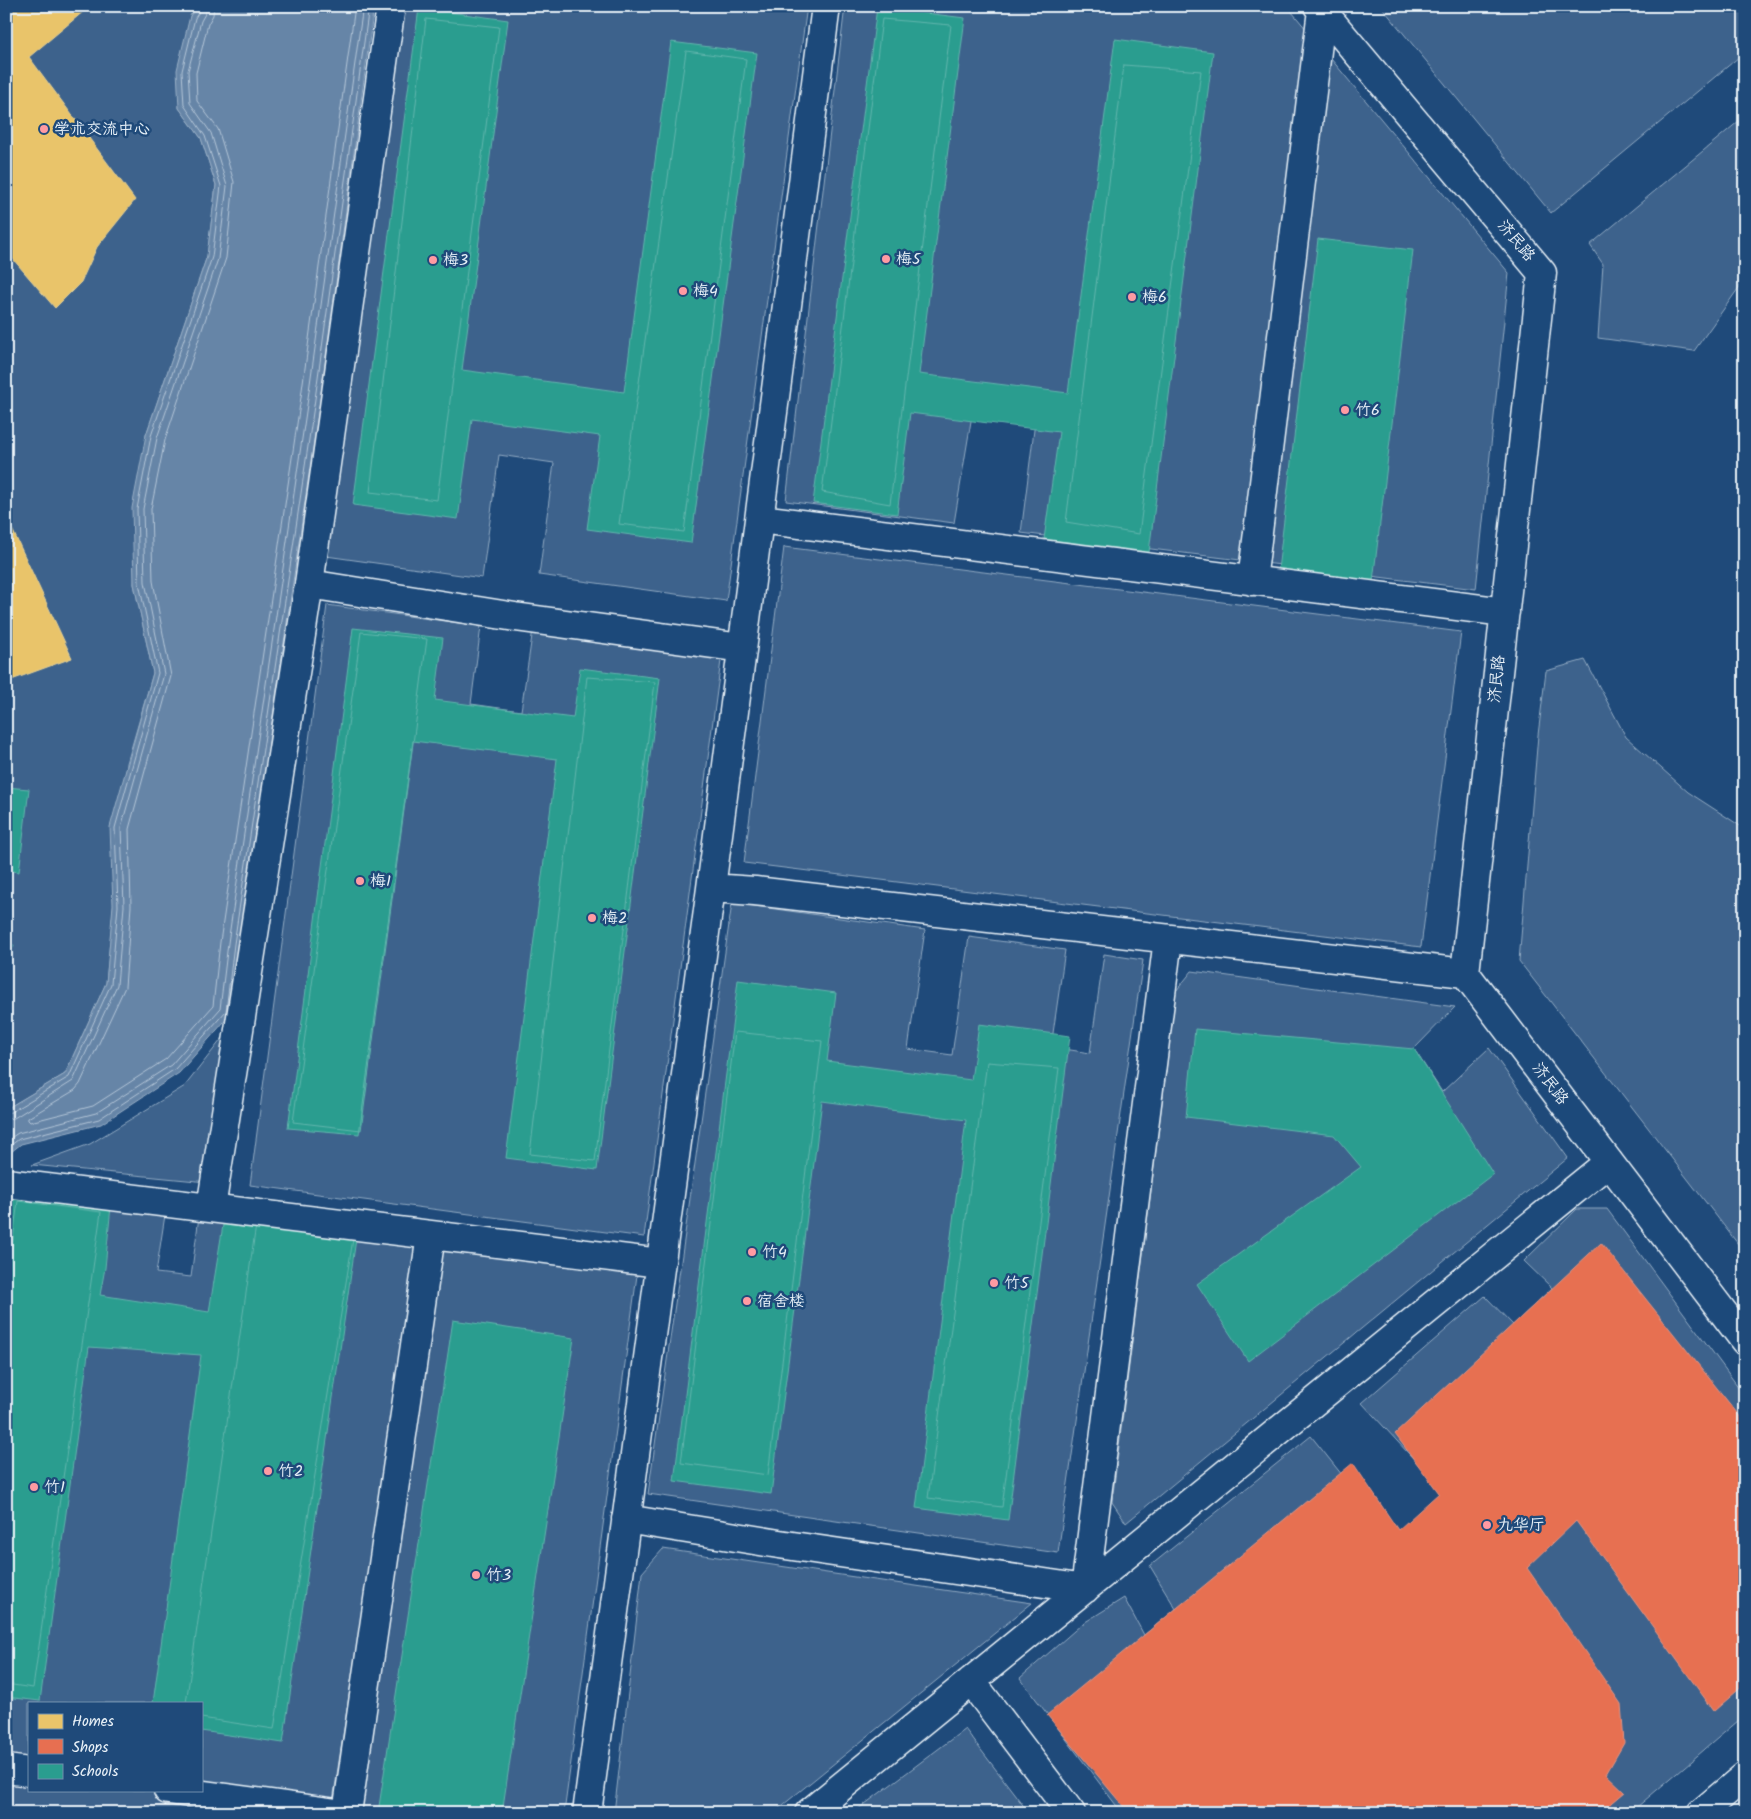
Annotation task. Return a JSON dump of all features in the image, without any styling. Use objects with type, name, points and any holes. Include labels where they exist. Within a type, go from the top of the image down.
[{"type":"street","points":[[211,1208],[309,584],[391,6]]},
{"type":"street","points":[[587,1813],[760,519],[826,6]]},
{"type":"street","points":[[1252,581],[1320,8]]},
{"type":"street","name":"济民路","points":[[1320,8],[1542,273],[1466,973],[1745,1341]]},
{"type":"street","points":[[760,519],[1505,612]]},
{"type":"street","points":[[309,584],[515,617],[742,648]]},
{"type":"street","points":[[711,888],[754,891],[1466,973]]},
{"type":"street","points":[[1085,1588],[1168,939]]},
{"type":"street","points":[[809,1813],[1609,1162]]},
{"type":"street","points":[[6,1183],[660,1263]]},
{"type":"street","points":[[346,1813],[431,1235]]},
{"type":"street","points":[[626,1519],[798,1547],[1085,1588]]},
{"type":"street","points":[[971,1680],[1071,1813]]},
{"type":"street","points":[[6,1769],[28,1772]]},
{"type":"street","points":[[1701,1813],[1745,1776]]},
{"type":"street","points":[[183,1792],[337,1813]]},
{"type":"shaded area","points":[[6,6],[197,6],[190,16],[179,108],[201,138],[216,185],[207,256],[146,435],[134,584],[153,673],[127,763],[106,983],[65,1074],[6,1109]]},
{"type":"shaded area","points":[[394,6],[807,6],[726,601],[539,575],[554,463],[499,455],[482,578],[319,555]]},
{"type":"shaded area","points":[[845,6],[1287,6],[1509,273],[1476,589],[1021,533],[1037,406],[975,397],[954,523],[786,501]]},
{"type":"shaded area","points":[[1381,6],[1745,6],[1745,52],[1551,213]]},
{"type":"shaded area","points":[[1745,116],[1745,279],[1694,351],[1598,338],[1603,264],[1590,245]]},
{"type":"shaded area","points":[[784,547],[1461,632],[1421,947],[744,863]]},
{"type":"shaded area","points":[[327,605],[481,626],[471,704],[521,711],[533,629],[722,653],[644,1237],[250,1185]]},
{"type":"shaded area","points":[[1585,660],[1626,737],[1688,792],[1745,829],[1745,1253],[1519,961],[1538,735],[1546,671]]},
{"type":"shaded area","points":[[732,903],[925,930],[908,1049],[952,1055],[969,937],[1065,950],[1051,1047],[1090,1053],[1104,954],[1143,960],[1058,1553],[648,1494]]},
{"type":"shaded area","points":[[1192,971],[1455,1007],[1414,1049],[1442,1092],[1489,1048],[1568,1158],[1126,1523],[1112,1502],[1176,991]]},
{"type":"shaded area","points":[[228,1031],[207,1182],[32,1165],[90,1144],[185,1086]]},
{"type":"shaded area","points":[[6,1177],[167,1202],[156,1273],[191,1277],[200,1209],[419,1242],[333,1800],[202,1782],[202,1702],[28,1702],[28,1757],[6,1754]]},
{"type":"shaded area","name":"九华厅","points":[[1577,1209],[1607,1209],[1745,1396],[1745,1715],[1630,1813],[1122,1813],[1020,1678],[1082,1624],[1124,1598],[1144,1635],[1176,1609],[1150,1566],[1311,1436],[1417,1569],[1467,1517],[1362,1403],[1485,1296],[1513,1325],[1552,1288],[1524,1261]]},
{"type":"shaded area","points":[[441,1249],[637,1275],[564,1813],[358,1813]]},
{"type":"shaded area","points":[[663,1549],[1032,1603],[773,1813],[614,1813],[642,1573]]},
{"type":"shaded area","points":[[965,1729],[1029,1813],[853,1813]]},
{"type":"shaded area","points":[[6,1769],[28,1772],[28,1792],[183,1792],[337,1813],[6,1813]]},
{"type":"water","points":[[197,6],[374,6],[320,400],[239,945],[231,1014],[179,1073],[101,1124],[21,1144],[6,1156],[6,1109],[65,1074],[106,983],[113,905],[110,827],[153,673],[134,584],[132,508],[146,435],[207,256],[216,185],[201,138],[179,108],[177,70],[190,16]]},
{"type":"building: Homes","name":"学术交流中心","points":[[6,6],[90,6],[29,57],[135,200],[97,247],[81,282],[55,308],[6,251]]},
{"type":"building: Homes","points":[[6,516],[72,658],[6,682]]},
{"type":"building: Shops","name":"九华厅","points":[[1601,1243],[1745,1423],[1745,1684],[1714,1711],[1576,1521],[1527,1568],[1621,1704],[1624,1743],[1606,1774],[1625,1792],[1600,1813],[1129,1813],[1047,1715],[1353,1463],[1398,1530],[1439,1493],[1395,1434]]},
{"type":"building: Schools","points":[[877,7],[965,18],[919,374],[1068,393],[1115,39],[1213,52],[1149,552],[1044,539],[1059,432],[910,413],[897,514],[813,503]]},
{"type":"building: Schools","points":[[419,8],[508,20],[462,370],[624,392],[671,42],[757,53],[691,543],[587,529],[600,436],[472,419],[458,519],[353,505]]},
{"type":"building: Schools","name":"梅3","points":[[426,19],[499,27],[437,500],[370,492]]},
{"type":"building: Schools","name":"梅5","points":[[882,19],[951,25],[890,504],[822,492]]},
{"type":"building: Schools","name":"梅4","points":[[686,51],[746,59],[684,532],[619,524]]},
{"type":"building: Schools","name":"梅6","points":[[1124,65],[1201,71],[1139,534],[1066,522]]},
{"type":"building: Schools","name":"竹6","points":[[1318,239],[1413,250],[1373,581],[1278,570]]},
{"type":"building: Schools","points":[[353,628],[443,638],[435,700],[573,718],[580,668],[660,678],[597,1170],[506,1158],[557,759],[413,741],[359,1134],[288,1128]]},
{"type":"building: Schools","name":"梅1","points":[[361,632],[427,639],[361,1130],[293,1122]]},
{"type":"building: Schools","name":"梅2","points":[[587,677],[655,682],[595,1161],[530,1154]]},
{"type":"building: Schools","points":[[6,787],[29,789],[19,872],[6,870]]},
{"type":"building: Schools","points":[[6,942],[14,945],[6,963]]},
{"type":"building: Schools","name":"宿舍楼","points":[[738,980],[836,993],[827,1061],[971,1080],[979,1024],[1070,1036],[1008,1520],[916,1508],[966,1120],[822,1101],[771,1494],[674,1481]]},
{"type":"building: Schools","points":[[1195,1029],[1414,1049],[1493,1174],[1248,1361],[1197,1284],[1361,1167],[1334,1135],[1186,1117]]},
{"type":"building: Schools","name":"竹4","points":[[735,1032],[822,1041],[768,1475],[681,1463]]},
{"type":"building: Schools","name":"竹5","points":[[987,1062],[1059,1068],[1002,1507],[928,1498]]},
{"type":"building: Schools","points":[[6,1192],[111,1206],[105,1268],[100,1295],[209,1312],[224,1219],[356,1239],[283,1743],[202,1731],[202,1702],[153,1702],[201,1355],[89,1347],[40,1701],[6,1697]]},
{"type":"building: Schools","name":"竹1","points":[[18,1201],[101,1212],[33,1688],[6,1684],[6,1290]]},
{"type":"building: Schools","name":"竹2","points":[[256,1225],[353,1239],[274,1729],[202,1718],[202,1702],[186,1702]]},
{"type":"building: Schools","name":"竹3","points":[[453,1320],[574,1338],[502,1813],[378,1813]]},
{"type":"place","name":"学术交流中心","points":[[44,129]]},
{"type":"place","name":"梅5","points":[[886,259]]},
{"type":"place","name":"梅3","points":[[433,260]]},
{"type":"place","name":"梅4","points":[[683,291]]},
{"type":"place","name":"梅6","points":[[1132,297]]},
{"type":"place","name":"竹6","points":[[1345,410]]},
{"type":"place","name":"梅1","points":[[360,881]]},
{"type":"place","name":"梅2","points":[[592,918]]},
{"type":"place","name":"竹4","points":[[752,1252]]},
{"type":"place","name":"竹5","points":[[994,1283]]},
{"type":"place","name":"宿舍楼","points":[[747,1301]]},
{"type":"place","name":"竹2","points":[[268,1471]]},
{"type":"place","name":"竹1","points":[[34,1487]]},
{"type":"place","name":"九华厅","points":[[1487,1525]]},
{"type":"place","name":"竹3","points":[[476,1575]]}]
